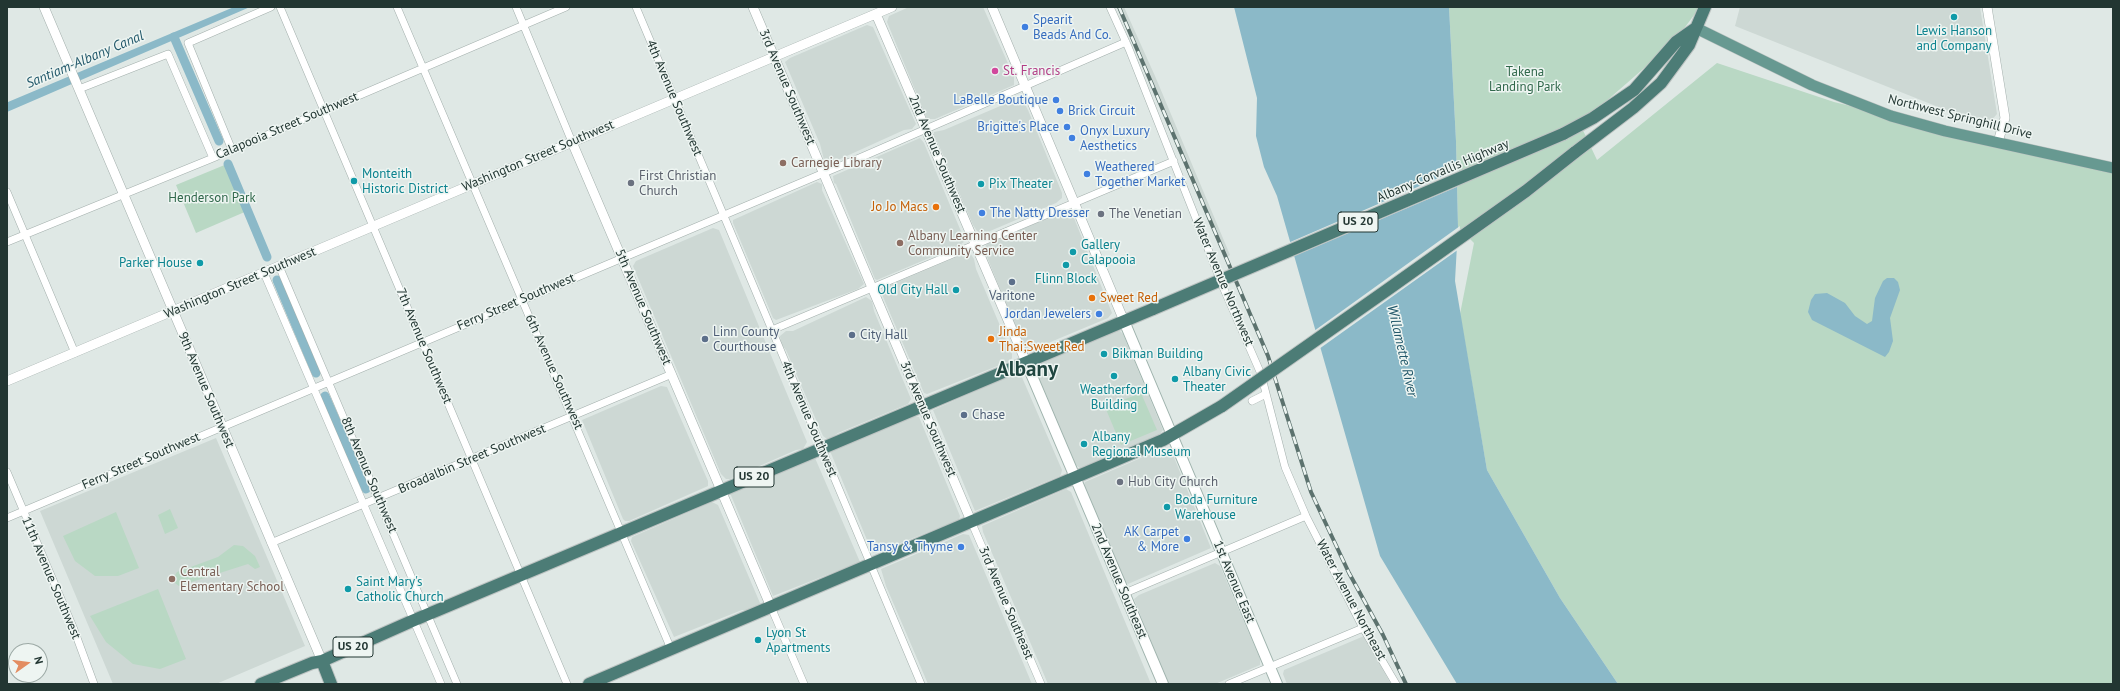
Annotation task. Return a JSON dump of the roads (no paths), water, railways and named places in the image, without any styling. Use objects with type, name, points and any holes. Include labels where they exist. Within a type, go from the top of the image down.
[{"type":"highway","points":[[589,684],[1173,435],[1222,406],[1526,191],[1649,95],[1681,58],[1689,45],[1705,7]]},
{"type":"highway","name":"Albany-Corvallis Highway","points":[[1124,321],[1563,134],[1593,118],[1634,90],[1676,42],[1696,28]]},
{"type":"highway","name":"US 20","points":[[330,684],[322,661],[427,614],[1124,321]]},
{"type":"highway","points":[[261,684],[312,663],[322,661]]},
{"type":"main road","name":"Northwest Springhill Drive","points":[[1696,28],[1739,51],[1842,98],[1904,120],[2113,168]]},
{"type":"main road","name":"1st Avenue East","points":[[1124,321],[1277,684]]},
{"type":"main road","name":"2nd Avenue Southwest","points":[[1026,362],[1076,477]]},
{"type":"main road","name":"2nd Avenue Southeast","points":[[1076,477],[1163,684]]},
{"type":"street","name":"9th Avenue Southwest","points":[[44,7],[125,194],[172,311],[322,661]]},
{"type":"street","points":[[232,150],[188,43],[271,7]]},
{"type":"street","name":"7th Avenue Southwest","points":[[280,7],[567,684]]},
{"type":"street","name":"6th Avenue Southwest","points":[[397,7],[573,416],[671,649]]},
{"type":"street","name":"5th Avenue Southwest","points":[[516,7],[721,491],[772,606]]},
{"type":"street","name":"Calapooia Street Southwest","points":[[7,242],[213,158],[324,109],[566,7]]},
{"type":"street","name":"4th Avenue Southwest","points":[[636,7],[871,564],[917,683]]},
{"type":"street","name":"3rd Avenue Southwest","points":[[753,7],[971,521]]},
{"type":"street","name":"Washington Street Southwest","points":[[7,381],[774,57],[874,10],[892,7]]},
{"type":"street","points":[[992,7],[1124,321]]},
{"type":"street","name":"Water Avenue Northwest","points":[[1110,7],[1126,42],[1223,287],[1253,355],[1266,394],[1284,467],[1306,516]]},
{"type":"street","points":[[1987,7],[2005,113],[2005,122],[1998,142]]},
{"type":"street","name":"2nd Avenue Southwest","points":[[874,10],[1026,362]]},
{"type":"street","name":"Ferry Street Southwest","points":[[7,518],[622,258],[1126,42]]},
{"type":"street","points":[[78,87],[168,54],[213,158]]},
{"type":"street","points":[[772,330],[1174,161]]},
{"type":"street","points":[[7,192],[75,353]]},
{"type":"street","name":"8th Avenue Southwest","points":[[279,266],[330,382],[457,684]]},
{"type":"street","name":"8th Avenue Southwest","points":[[264,273],[440,684]]},
{"type":"street","name":"Broadalbin Street Southwest","points":[[271,543],[672,374]]},
{"type":"street","points":[[1252,401],[1266,394]]},
{"type":"street","name":"11th Avenue Southwest","points":[[7,472],[73,627],[94,684]]},
{"type":"street","points":[[1125,593],[1306,516]]},
{"type":"street","name":"Water Avenue Northeast","points":[[1306,516],[1363,628],[1396,684]]},
{"type":"street","name":"3rd Avenue Southeast","points":[[971,521],[1041,684]]},
{"type":"street","points":[[772,606],[804,684]]},
{"type":"street","points":[[1229,684],[1363,628]]},
{"type":"water","points":[[234,7],[250,7],[7,112],[8,102]]},
{"type":"water","name":"Willamette River","points":[[1234,7],[1449,7],[1456,141],[1458,227],[1455,281],[1487,470],[1560,598],[1618,684],[1457,684],[1380,556],[1277,196],[1264,167],[1256,136],[1257,98]]},
{"type":"water","points":[[1887,278],[1894,278],[1898,282],[1900,290],[1890,318],[1893,341],[1889,352],[1885,357],[1812,320],[1808,312],[1811,300],[1815,294],[1827,293],[1845,303],[1855,316],[1867,324],[1872,321],[1875,298],[1883,281]]},
{"type":"waterway","name":"Santiam-Albany Canal","points":[[174,37],[219,141]]},
{"type":"waterway","name":"Santiam-Albany Canal","points":[[228,164],[267,257]]},
{"type":"waterway","name":"Santiam-Albany Canal","points":[[277,280],[316,373]]},
{"type":"waterway","name":"Santiam-Albany Canal","points":[[325,396],[366,489]]},
{"type":"railway","points":[[1119,7],[1268,356],[1311,492],[1349,573],[1383,635],[1406,684]]},
{"type":"place","name":"Lewis Hanson and Company","points":[[1954,17]]},
{"type":"place","name":"Spearit Beads And Co.","points":[[1025,27]]},
{"type":"place","name":"St. Francis","points":[[995,71]]},
{"type":"place","name":"LaBelle Boutique","points":[[1056,100]]},
{"type":"place","name":"Brick Circuit","points":[[1060,111]]},
{"type":"place","name":"Brigitte's Place","points":[[1067,127]]},
{"type":"place","name":"Onyx Luxury Aesthetics","points":[[1072,138]]},
{"type":"place","name":"Carnegie Library","points":[[783,163]]},
{"type":"place","name":"Weathered Together Market","points":[[1087,174]]},
{"type":"place","name":"Monteith Historic District","points":[[354,181]]},
{"type":"place","name":"First Christian Church","points":[[631,183]]},
{"type":"place","name":"Pix Theater","points":[[981,184]]},
{"type":"place","name":"Jo Jo Macs","points":[[936,207]]},
{"type":"place","name":"The Natty Dresser","points":[[982,213]]},
{"type":"place","name":"The Venetian","points":[[1101,214]]},
{"type":"place","name":"Albany Learning Center Community Service","points":[[900,243]]},
{"type":"place","name":"Gallery Calapooia","points":[[1073,252]]},
{"type":"place","name":"Parker House","points":[[200,263]]},
{"type":"place","name":"Flinn Block","points":[[1066,265]]},
{"type":"place","name":"Varitone","points":[[1012,282]]},
{"type":"place","name":"Old City Hall","points":[[956,290]]},
{"type":"place","name":"Sweet Red","points":[[1092,298]]},
{"type":"place","name":"Jordan Jewelers","points":[[1099,314]]},
{"type":"place","name":"City Hall","points":[[852,335]]},
{"type":"place","name":"Linn County Courthouse","points":[[705,339]]},
{"type":"place","name":"Jinda Thai;Sweet Red","points":[[991,339]]},
{"type":"place","name":"Bikman Building","points":[[1104,354]]},
{"type":"place","name":"Weatherford Building","points":[[1114,376]]},
{"type":"place","name":"Albany Civic Theater","points":[[1175,379]]},
{"type":"place","name":"Chase","points":[[964,415]]},
{"type":"place","name":"Albany Regional Museum","points":[[1084,444]]},
{"type":"place","name":"Hub City Church","points":[[1120,482]]},
{"type":"place","name":"Boda Furniture Warehouse","points":[[1167,507]]},
{"type":"place","name":"AK Carpet & More","points":[[1187,539]]},
{"type":"place","name":"Tansy & Thyme","points":[[961,547]]},
{"type":"place","name":"Central Elementary School","points":[[172,579]]},
{"type":"place","name":"Saint Mary's Catholic Church","points":[[348,589]]},
{"type":"place","name":"Lyon St Apartments","points":[[758,640]]},
{"type":"district","name":"Albany","points":[[1027,370]]},
{"type":"park label","name":"Takena Landing Park","points":[[1525,80]]},
{"type":"park label","name":"Henderson Park","points":[[212,198]]}]
